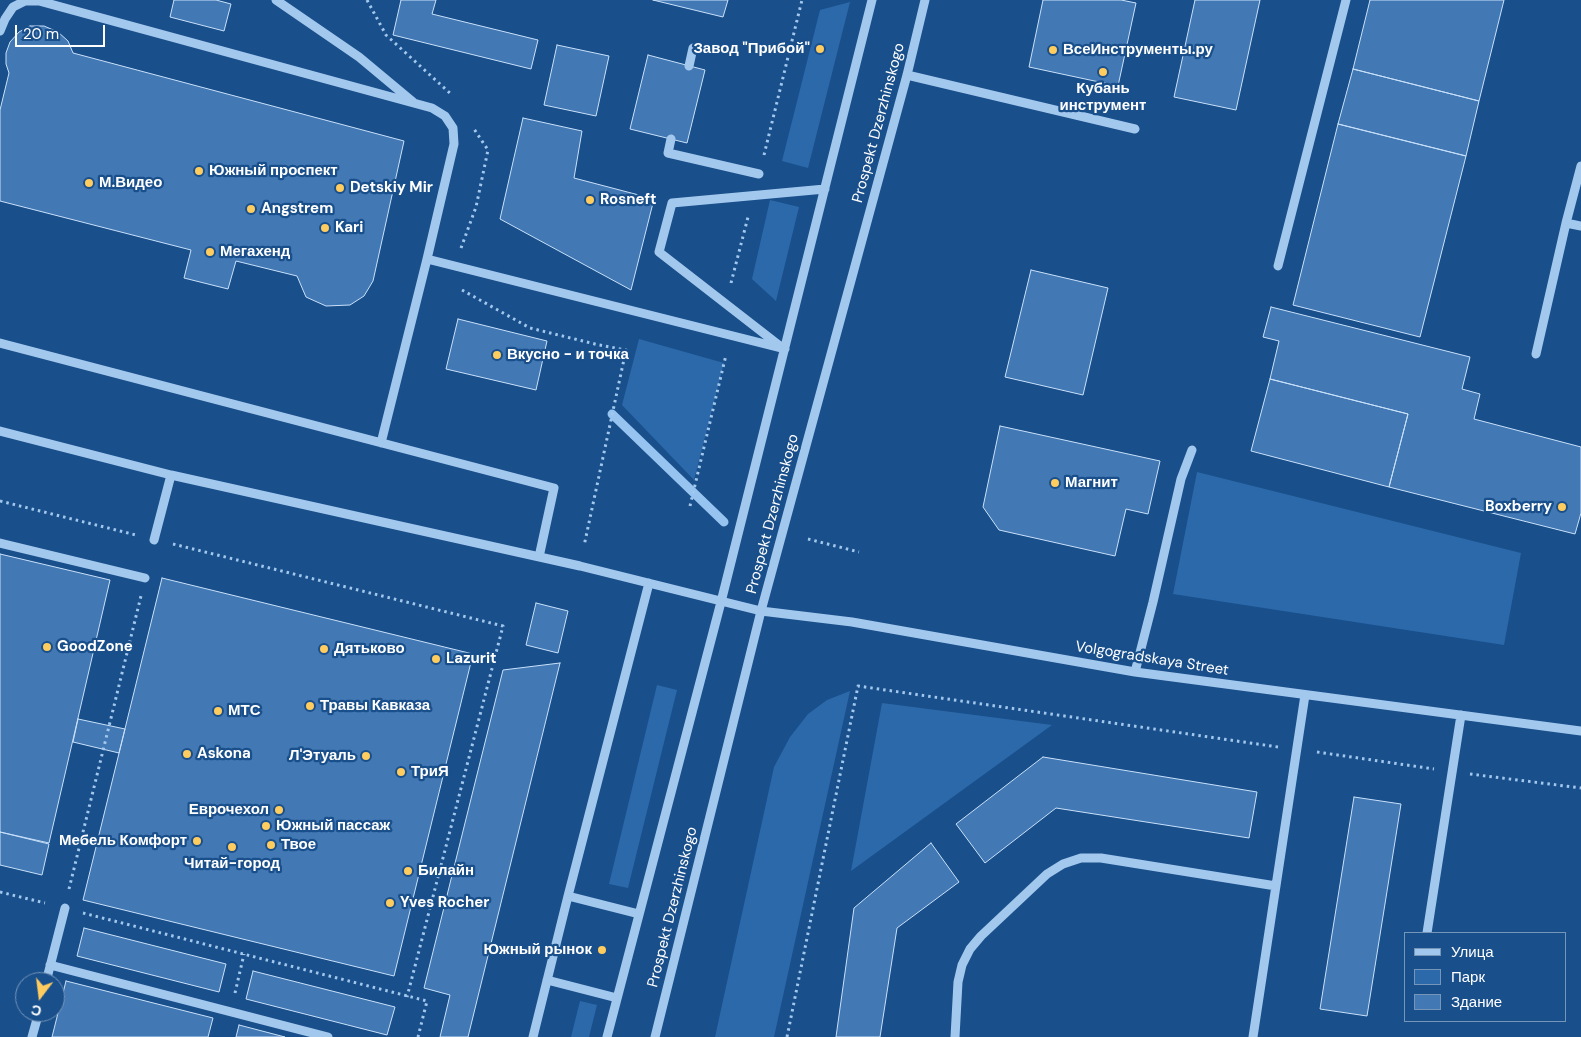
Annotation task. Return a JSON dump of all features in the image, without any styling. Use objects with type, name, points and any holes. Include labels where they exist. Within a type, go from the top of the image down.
[{"type":"street","points":[[276,0],[359,56],[415,104]]},
{"type":"street","name":"Prospekt Dzerzhinskogo","points":[[607,1037],[721,602],[872,0]]},
{"type":"street","name":"Prospekt Dzerzhinskogo","points":[[655,1037],[761,611],[907,75],[925,0]]},
{"type":"street","points":[[1278,266],[1346,0]]},
{"type":"street","points":[[0,31],[5,18],[13,7],[25,1],[39,1],[432,108],[445,116],[453,128],[454,144],[381,443]]},
{"type":"street","points":[[689,66],[693,48]]},
{"type":"street","points":[[907,75],[1135,129]]},
{"type":"street","points":[[671,139],[668,153],[759,174]]},
{"type":"street","points":[[1536,354],[1581,166]]},
{"type":"street","points":[[785,349],[660,252],[672,203],[825,189]]},
{"type":"street","points":[[1566,223],[1581,226]]},
{"type":"street","points":[[427,259],[785,349]]},
{"type":"street","points":[[0,343],[554,488],[539,557]]},
{"type":"street","name":"Volgogradskaya Street","points":[[0,430],[171,475],[539,557],[761,611],[852,622],[1135,672],[1581,731]]},
{"type":"street","points":[[1135,672],[1181,479],[1192,450]]},
{"type":"street","points":[[154,540],[171,475]]},
{"type":"street","points":[[0,542],[145,578]]},
{"type":"street","points":[[533,1037],[649,583]]},
{"type":"street","points":[[1253,1037],[1305,694]]},
{"type":"street","points":[[1427,932],[1461,715]]},
{"type":"street","points":[[956,1037],[958,982],[962,965],[970,949],[981,936],[1047,874],[1063,864],[1081,858],[1101,858],[1276,886]]},
{"type":"street","points":[[568,896],[639,914]]},
{"type":"street","points":[[48,972],[64,908]]},
{"type":"street","points":[[50,965],[328,1037]]},
{"type":"street","points":[[547,980],[617,998]]},
{"type":"street","points":[[32,1037],[36,1022]]},
{"type":"path","points":[[759,174],[802,0]]},
{"type":"path","points":[[725,304],[754,196]]},
{"type":"path","points":[[690,506],[731,336]]},
{"type":"path","points":[[0,501],[503,626],[407,996]]},
{"type":"path","points":[[808,538],[859,552]]},
{"type":"path","points":[[64,908],[145,578]]},
{"type":"path","points":[[786,1037],[858,686],[1297,750],[1581,788]]},
{"type":"path","points":[[0,892],[427,1001],[418,1037]]},
{"type":"green space","points":[[850,2],[808,168],[782,161],[820,10]]},
{"type":"green space","points":[[770,200],[799,207],[776,301],[752,279]]},
{"type":"green space","points":[[639,339],[724,363],[694,480],[622,405]]},
{"type":"green space","points":[[1197,472],[1521,553],[1504,645],[1173,594]]},
{"type":"green space","points":[[657,685],[677,690],[628,888],[609,884]]},
{"type":"green space","points":[[850,691],[774,1037],[715,1037],[774,767],[790,737],[808,714],[827,700]]},
{"type":"green space","points":[[882,703],[1052,725],[851,871]]},
{"type":"green space","points":[[580,1001],[597,1005],[589,1037],[571,1037]]},
{"type":"building","points":[[174,0],[216,0],[231,4],[224,31],[170,17]]},
{"type":"building","points":[[401,0],[436,0],[432,14],[538,40],[531,69],[393,35]]},
{"type":"building","points":[[653,0],[728,0],[723,17]]},
{"type":"building","points":[[1043,0],[1121,0],[1136,3],[1118,86],[1029,67]]},
{"type":"building","points":[[1195,0],[1260,0],[1236,110],[1174,97]]},
{"type":"building","points":[[1370,0],[1504,0],[1479,101],[1353,69]]},
{"type":"building","name":"Южный проспект","points":[[30,26],[44,26],[58,32],[68,41],[73,53],[404,141],[373,281],[364,296],[350,305],[326,306],[306,297],[297,276],[236,261],[228,289],[184,278],[191,250],[0,201],[0,110],[9,73],[6,64],[6,53],[10,42],[19,32]]},
{"type":"building","points":[[557,45],[609,56],[596,116],[544,105]]},
{"type":"building","points":[[648,55],[705,70],[687,143],[630,129]]},
{"type":"building","points":[[1353,69],[1479,101],[1466,156],[1338,124]]},
{"type":"building","points":[[523,118],[582,131],[574,178],[654,199],[631,290],[500,219]]},
{"type":"building","points":[[1338,124],[1466,156],[1420,337],[1293,305]]},
{"type":"building","points":[[1031,270],[1108,288],[1083,395],[1005,377]]},
{"type":"building","points":[[1271,307],[1470,357],[1462,389],[1480,394],[1474,419],[1581,447],[1581,513],[1575,534],[1389,487],[1408,414],[1270,379],[1279,341],[1263,337]]},
{"type":"building","name":"Вкусно - и точка","points":[[458,319],[547,341],[536,390],[446,369]]},
{"type":"building","points":[[1270,379],[1408,414],[1389,487],[1251,451]]},
{"type":"building","points":[[1000,426],[1160,461],[1148,514],[1126,509],[1115,556],[999,530],[983,507]]},
{"type":"building","name":"GoodZone","points":[[0,554],[110,580],[49,843],[0,832]]},
{"type":"building","name":"Южный пассаж","points":[[162,578],[473,654],[394,976],[83,900]]},
{"type":"building","points":[[536,603],[568,611],[558,653],[526,645]]},
{"type":"building","points":[[560,663],[468,1037],[440,1037],[450,995],[424,988],[503,670]]},
{"type":"building","points":[[78,719],[125,729],[119,753],[73,742]]},
{"type":"building","points":[[1043,757],[1257,792],[1249,838],[1056,808],[985,863],[956,824]]},
{"type":"building","points":[[1354,797],[1401,804],[1367,1016],[1320,1009]]},
{"type":"building","points":[[0,832],[49,844],[42,875],[0,865]]},
{"type":"building","points":[[931,843],[959,882],[897,928],[880,1037],[836,1037],[854,908]]},
{"type":"building","points":[[84,928],[226,964],[219,992],[77,956]]},
{"type":"building","points":[[253,971],[395,1007],[387,1035],[246,999]]},
{"type":"building","points":[[66,981],[213,1018],[208,1037],[52,1037],[56,1022],[65,1022]]},
{"type":"building","points":[[239,1025],[285,1037],[236,1037]]},
{"type":"waterway","points":[[612,414],[724,522]]},
{"type":"place","name":"Завод \"Прибой\"","points":[[820,49]]},
{"type":"place","name":"ВсеИнструменты.ру","points":[[1053,50]]},
{"type":"place","name":"Кубань инструмент","points":[[1103,72]]},
{"type":"place","name":"Южный проспект","points":[[199,171]]},
{"type":"place","name":"М.Видео","points":[[89,183]]},
{"type":"place","name":"Detskiy Mir","points":[[340,188]]},
{"type":"place","name":"Rosneft","points":[[590,200]]},
{"type":"place","name":"Angstrem","points":[[251,209]]},
{"type":"place","name":"Kari","points":[[325,228]]},
{"type":"place","name":"Мегахенд","points":[[210,252]]},
{"type":"place","name":"Вкусно - и точка","points":[[497,355]]},
{"type":"place","name":"Магнит","points":[[1055,483]]},
{"type":"place","name":"Boxberry","points":[[1562,507]]},
{"type":"place","name":"GoodZone","points":[[47,647]]},
{"type":"place","name":"Дятьково","points":[[324,649]]},
{"type":"place","name":"Lazurit","points":[[436,659]]},
{"type":"place","name":"Травы Кавказа","points":[[310,706]]},
{"type":"place","name":"МТС","points":[[218,711]]},
{"type":"place","name":"Askona","points":[[187,754]]},
{"type":"place","name":"Л'Этуаль","points":[[366,756]]},
{"type":"place","name":"ТриЯ","points":[[401,772]]},
{"type":"place","name":"Еврочехол","points":[[279,810]]},
{"type":"place","name":"Южный пассаж","points":[[266,826]]},
{"type":"place","name":"Мебель Комфорт","points":[[197,841]]},
{"type":"place","name":"Твое","points":[[271,845]]},
{"type":"place","name":"Читай-город","points":[[232,847]]},
{"type":"place","name":"Билайн","points":[[408,871]]},
{"type":"place","name":"Yves Rocher","points":[[390,903]]},
{"type":"place","name":"Южный рынок","points":[[602,950]]}]
